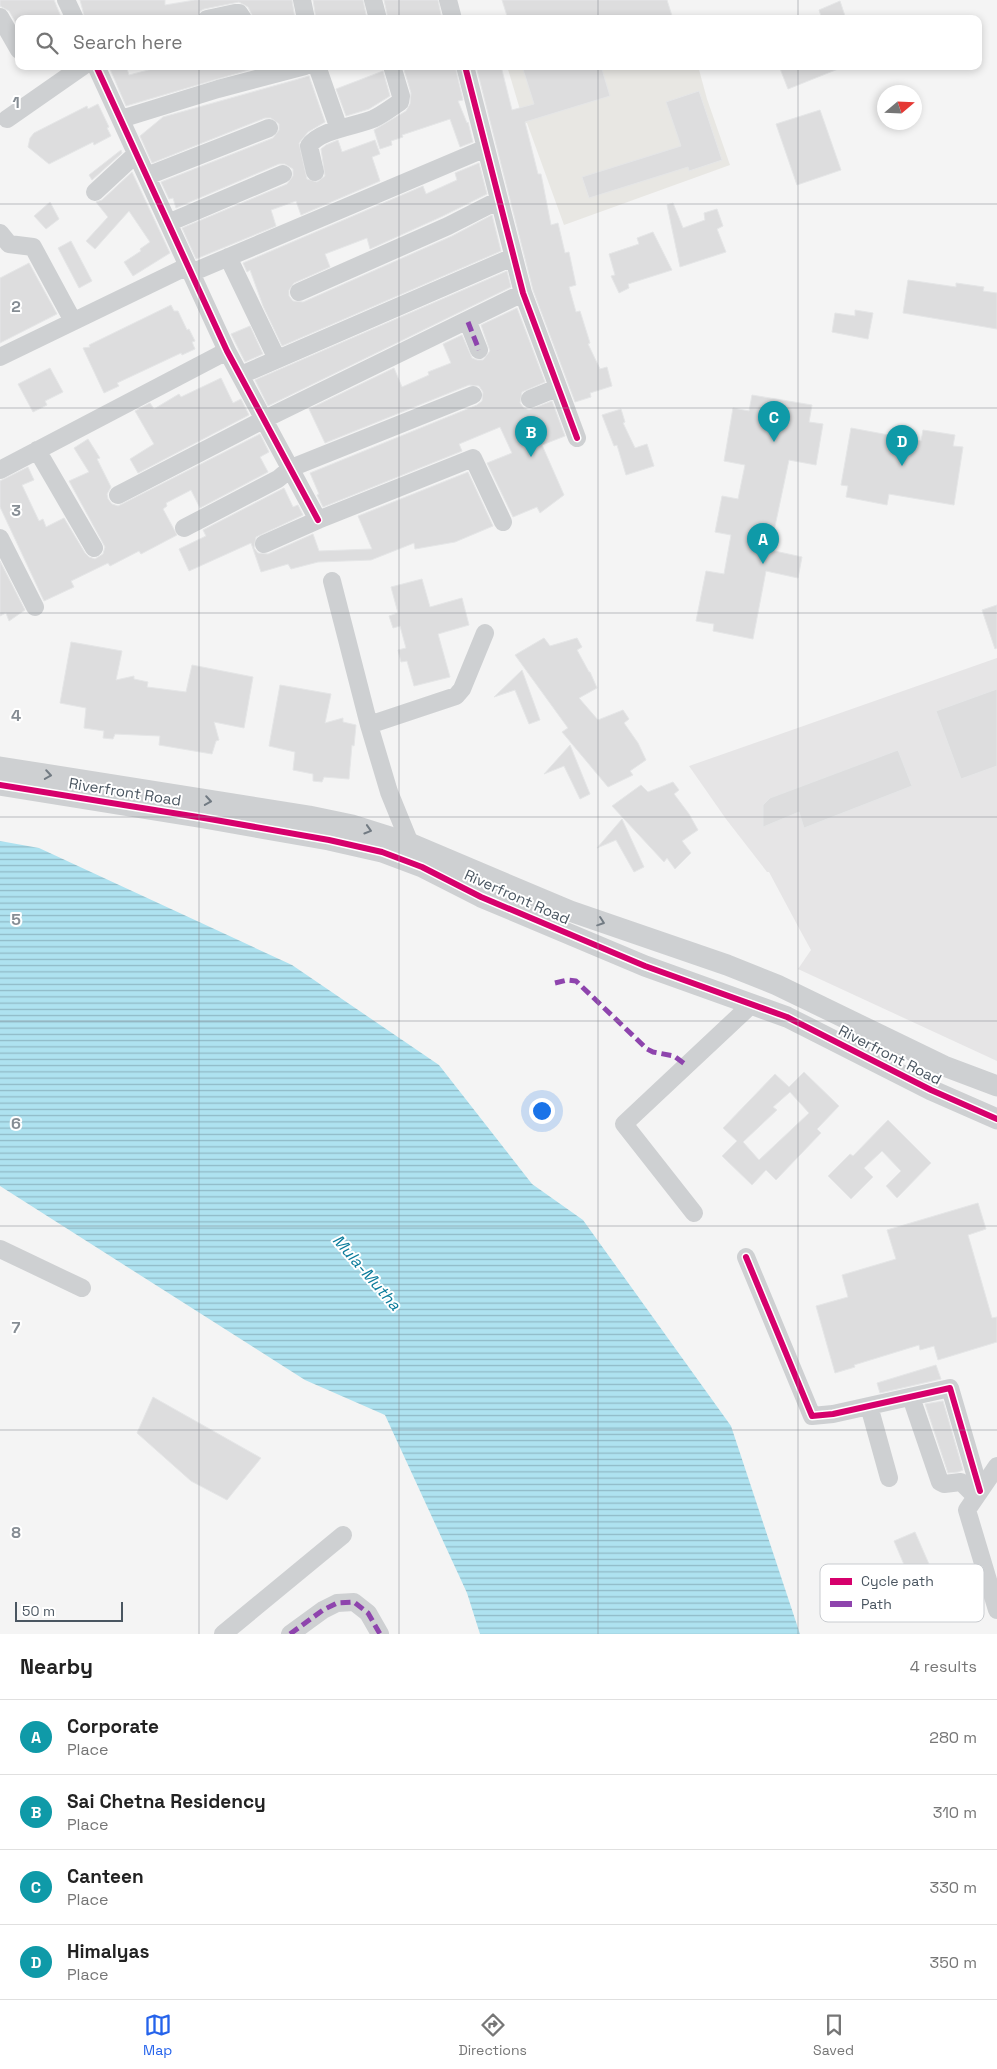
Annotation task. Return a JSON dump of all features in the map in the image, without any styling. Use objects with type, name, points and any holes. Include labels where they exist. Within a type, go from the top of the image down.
[{"type":"street","points":[[66,0],[73,15]]},
{"type":"street","points":[[302,0],[305,15]]},
{"type":"street","points":[[373,0],[377,15]]},
{"type":"street","points":[[448,0],[452,15]]},
{"type":"street","points":[[226,15],[235,13],[240,15]]},
{"type":"street","points":[[0,17],[15,43]]},
{"type":"street","points":[[7,119],[77,70]]},
{"type":"street","points":[[98,70],[227,351],[318,520]]},
{"type":"street","points":[[121,119],[218,89],[290,70]]},
{"type":"street","points":[[318,70],[339,129]]},
{"type":"street","points":[[315,172],[309,146],[312,141],[339,129],[373,119],[400,102],[401,96],[393,70]]},
{"type":"street","points":[[466,70],[513,257],[557,388],[577,438]]},
{"type":"street","points":[[147,176],[269,128]]},
{"type":"street","points":[[0,357],[73,321],[189,269],[228,257],[486,148]]},
{"type":"street","points":[[95,192],[136,154]]},
{"type":"street","points":[[168,224],[283,174]]},
{"type":"street","points":[[298,292],[448,226],[499,200]]},
{"type":"street","points":[[0,233],[9,244],[32,247],[73,321]]},
{"type":"street","points":[[228,257],[278,359]]},
{"type":"street","points":[[241,375],[513,257]]},
{"type":"street","points":[[118,495],[265,419],[468,322],[524,293]]},
{"type":"street","points":[[468,322],[480,350]]},
{"type":"street","points":[[0,470],[227,351]]},
{"type":"street","points":[[530,399],[557,388]]},
{"type":"street","points":[[184,528],[278,480],[291,468],[473,395]]},
{"type":"street","points":[[37,450],[94,548]]},
{"type":"street","points":[[264,544],[318,520],[473,458],[503,522]]},
{"type":"street","points":[[0,538],[35,607]]},
{"type":"street","points":[[332,581],[369,725],[389,792],[409,843],[422,867]]},
{"type":"street","points":[[369,725],[456,696],[462,689],[485,633]]},
{"type":"street","name":"Riverfront Road","points":[[0,767],[309,816],[352,825],[409,843],[570,911],[727,965],[777,985],[944,1066],[997,1086]]},
{"type":"street","name":"Riverfront Road","points":[[0,785],[329,840],[382,852],[422,867],[481,897],[645,966],[787,1017],[932,1090],[997,1119]]},
{"type":"street","points":[[694,1213],[624,1124],[752,1004]]},
{"type":"street","points":[[0,1250],[82,1288]]},
{"type":"street","points":[[746,1257],[812,1416],[833,1414],[950,1388],[978,1494]]},
{"type":"street","points":[[911,1397],[940,1482],[944,1484],[961,1482],[978,1494]]},
{"type":"street","points":[[869,1406],[890,1478]]},
{"type":"street","points":[[983,1564],[967,1510],[997,1466]]},
{"type":"street","points":[[223,1634],[343,1535]]},
{"type":"street","points":[[984,1567],[997,1610]]},
{"type":"street","points":[[290,1634],[323,1610],[337,1603],[354,1602],[368,1613],[380,1634]]},
{"type":"shaded area","points":[[508,70],[699,70],[730,165],[564,225],[527,123],[524,123]]},
{"type":"shaded area","points":[[997,658],[997,1061],[798,969],[811,950],[769,872],[767,872],[726,819],[689,766]]},
{"type":"water","name":"Mula-Mutha","points":[[0,841],[39,848],[292,965],[439,1065],[532,1184],[583,1220],[731,1426],[800,1634],[480,1634],[467,1593],[385,1415],[305,1380],[0,1186]]},
{"type":"building","points":[[0,0],[54,0],[60,15],[15,15],[15,21],[9,11],[0,6]]},
{"type":"building","points":[[80,0],[165,0],[165,5],[195,0],[292,0],[294,15],[252,15],[248,7],[239,2],[204,9],[200,11],[198,15],[84,15]]},
{"type":"building","points":[[313,0],[363,0],[366,15],[315,15]]},
{"type":"building","points":[[384,0],[438,0],[441,15],[387,15]]},
{"type":"building","points":[[502,0],[667,0],[672,15],[507,15]]},
{"type":"building","points":[[840,1],[845,15],[821,15],[819,10]]},
{"type":"building","points":[[110,70],[127,70],[129,75],[148,70],[248,70],[126,106]]},
{"type":"building","points":[[404,70],[456,70],[463,100],[458,101],[468,122],[473,142],[460,147],[450,119],[402,135],[403,137],[391,141],[392,145],[380,149],[374,130],[406,111],[410,104],[411,93]]},
{"type":"building","points":[[477,70],[502,70],[512,110],[534,104],[523,70],[602,70],[610,96],[525,122],[538,174],[541,174],[551,225],[558,223],[565,253],[569,252],[576,285],[569,287],[576,312],[580,311],[590,343],[588,344],[600,369],[607,367],[612,386],[590,393],[591,397],[575,402],[533,290]]},
{"type":"building","points":[[781,70],[836,70],[788,89]]},
{"type":"building","points":[[383,71],[390,96],[369,109],[346,116],[336,89]]},
{"type":"building","points":[[309,76],[325,122],[308,132],[299,143],[307,179],[317,182],[325,176],[321,149],[326,145],[338,140],[342,152],[375,140],[380,154],[372,157],[380,181],[301,215],[296,201],[271,210],[276,226],[196,259],[182,228],[287,184],[293,176],[293,169],[285,164],[279,164],[176,208],[173,198],[169,199],[161,182],[273,138],[279,130],[279,124],[271,118],[265,118],[152,163],[140,136],[163,117]]},
{"type":"building","points":[[699,91],[722,160],[689,171],[688,167],[589,198],[582,177],[681,146],[666,102]]},
{"type":"building","points":[[98,104],[109,127],[107,128],[111,136],[94,145],[93,142],[49,164],[28,147],[30,138],[34,133],[87,106],[88,109]]},
{"type":"building","points":[[820,110],[841,170],[797,185],[776,124]]},
{"type":"building","points":[[121,150],[122,153],[92,180],[89,175]]},
{"type":"building","points":[[479,163],[487,194],[370,249],[367,238],[325,254],[330,267],[294,283],[289,290],[289,296],[293,301],[303,302],[452,236],[492,215],[501,251],[282,346],[263,306],[250,270],[247,272],[243,263],[423,186],[426,194],[457,180],[455,173]]},
{"type":"building","points":[[132,172],[170,253],[133,276],[124,262],[141,251],[140,249],[150,242],[129,211],[95,249],[86,241],[108,217],[96,202],[102,200]]},
{"type":"building","points":[[50,202],[59,219],[46,229],[34,216]]},
{"type":"building","points":[[673,203],[683,228],[705,220],[704,213],[717,209],[723,226],[717,229],[726,252],[680,267],[667,205]]},
{"type":"building","points":[[653,232],[672,270],[628,284],[629,288],[619,293],[611,276],[615,275],[609,254],[639,244],[637,238]]},
{"type":"building","points":[[71,241],[92,281],[79,288],[58,248]]},
{"type":"building","points":[[29,263],[57,314],[0,343],[0,278]]},
{"type":"building","points":[[507,271],[511,287],[268,406],[255,380]]},
{"type":"building","points":[[908,280],[956,287],[956,283],[984,287],[983,291],[997,293],[997,329],[903,313]]},
{"type":"building","points":[[171,305],[174,311],[178,311],[187,330],[189,329],[195,341],[192,342],[195,349],[182,355],[181,353],[117,383],[119,386],[104,393],[83,348],[90,347],[89,345]]},
{"type":"building","points":[[517,308],[545,382],[522,392],[520,403],[529,410],[552,401],[565,436],[542,445],[564,495],[540,513],[537,507],[513,517],[487,463],[512,453],[500,427],[459,444],[462,451],[323,507],[310,473],[477,405],[482,401],[483,392],[479,386],[469,385],[325,443],[309,409],[394,368],[402,387],[429,375],[428,372],[451,363],[443,344],[462,335],[472,358],[483,360],[490,351],[481,325]]},
{"type":"building","points":[[855,310],[873,313],[868,339],[832,332],[835,313],[855,316]]},
{"type":"building","points":[[250,326],[263,354],[245,362],[231,334]]},
{"type":"building","points":[[50,368],[63,392],[45,401],[47,405],[33,412],[18,384]]},
{"type":"building","points":[[221,378],[233,403],[241,399],[249,415],[138,473],[130,459],[154,444],[135,411],[150,403],[154,409],[179,394],[181,397]]},
{"type":"building","points":[[752,395],[812,405],[809,422],[823,424],[816,465],[789,460],[770,550],[802,557],[798,578],[766,571],[753,639],[713,631],[714,624],[696,621],[706,571],[724,574],[731,535],[715,532],[722,496],[738,499],[745,465],[724,461],[733,408],[749,411]]},
{"type":"building","points":[[621,409],[625,422],[623,423],[635,448],[647,444],[654,466],[626,475],[617,445],[614,446],[602,415]]},
{"type":"building","points":[[851,428],[921,441],[923,430],[955,435],[953,446],[963,447],[954,505],[889,494],[887,505],[846,497],[848,486],[841,485]]},
{"type":"building","points":[[260,434],[269,452],[260,457],[268,472],[200,508],[191,490],[166,503],[167,506],[163,509],[177,535],[141,554],[139,551],[110,566],[108,563],[71,581],[74,587],[44,601],[0,507],[0,481],[28,467],[34,480],[22,485],[39,521],[43,519],[46,527],[64,518],[85,553],[95,559],[103,554],[105,547],[69,481],[89,472],[74,448],[88,439],[100,458],[97,459],[111,487],[107,494],[108,499],[112,504],[118,506]]},
{"type":"building","points":[[468,472],[493,526],[455,542],[415,549],[414,543],[371,560],[318,562],[291,569],[288,564],[261,572],[251,543],[189,571],[179,549],[206,536],[203,530],[284,488],[293,507],[298,505],[303,515],[256,537],[254,548],[258,553],[268,554],[313,534],[319,551],[372,549],[358,516]]},
{"type":"building","points":[[0,561],[25,610],[9,621],[6,613],[0,616]]},
{"type":"building","points":[[422,579],[430,607],[462,598],[469,625],[438,634],[450,677],[414,686],[407,661],[401,662],[398,650],[406,648],[400,626],[393,628],[389,616],[398,613],[391,587]]},
{"type":"building","points":[[997,605],[997,648],[995,649],[982,610]]},
{"type":"building","points":[[544,638],[550,646],[577,638],[582,647],[577,650],[597,688],[579,698],[598,720],[623,710],[629,719],[624,723],[638,743],[646,760],[630,771],[633,775],[608,787],[562,732],[568,728],[515,655]]},
{"type":"building","points":[[71,642],[122,651],[116,680],[134,676],[134,679],[148,682],[147,687],[186,692],[192,665],[253,677],[244,728],[214,722],[219,740],[216,741],[212,754],[159,745],[160,736],[115,734],[113,739],[103,738],[104,731],[84,728],[86,708],[60,703]]},
{"type":"building","points":[[522,670],[540,720],[529,724],[515,690],[494,697]]},
{"type":"building","points":[[280,685],[331,694],[325,723],[343,718],[343,722],[356,725],[349,779],[324,777],[322,782],[313,781],[313,774],[293,770],[295,752],[269,746]]},
{"type":"building","points":[[997,689],[997,766],[961,779],[936,711]]},
{"type":"building","points":[[570,745],[590,794],[580,799],[564,766],[544,774]]},
{"type":"building","points":[[898,750],[912,786],[804,828],[799,812],[763,827],[763,805],[770,798]]},
{"type":"building","points":[[673,782],[679,790],[674,794],[698,830],[682,841],[691,853],[675,869],[667,858],[664,862],[612,806],[641,785],[648,792]]},
{"type":"building","points":[[622,819],[644,867],[634,872],[616,840],[597,848]]},
{"type":"building","points":[[804,1072],[839,1106],[817,1129],[821,1133],[776,1180],[766,1170],[752,1185],[722,1156],[737,1141],[723,1128],[775,1074],[789,1087]],"holes":[[[790,1092],[809,1113],[759,1160],[743,1142],[777,1110],[773,1107]]]},
{"type":"building","points":[[888,1120],[931,1163],[897,1198],[886,1186],[901,1171],[882,1151],[864,1168],[873,1177],[851,1199],[828,1176],[850,1154],[853,1156]]},
{"type":"building","points":[[978,1203],[986,1229],[968,1235],[992,1318],[997,1317],[997,1342],[938,1360],[934,1346],[920,1350],[919,1345],[854,1365],[855,1367],[835,1373],[816,1306],[848,1297],[842,1275],[896,1259],[887,1230]]},
{"type":"building","points":[[936,1365],[941,1379],[880,1393],[877,1383]]},
{"type":"building","points":[[153,1397],[261,1458],[227,1500],[191,1481],[137,1433]]},
{"type":"building","points":[[943,1401],[963,1470],[958,1472],[948,1473],[925,1404]]},
{"type":"building","points":[[915,1532],[929,1564],[904,1564],[894,1541]]},
{"type":"marked path","points":[[468,322],[479,350]]},
{"type":"marked path","points":[[555,983],[567,980],[576,981],[647,1049],[674,1056],[686,1065]]},
{"type":"marked path","points":[[290,1634],[323,1610],[337,1603],[354,1602],[368,1613],[380,1634]]},
{"type":"cycle path","points":[[98,70],[227,351],[318,520]]},
{"type":"cycle path","points":[[466,70],[523,293],[577,438]]},
{"type":"cycle path","points":[[0,785],[204,818],[329,840],[382,852],[422,867],[481,897],[645,966],[787,1017],[931,1090],[997,1119]]},
{"type":"cycle path","points":[[746,1257],[812,1416],[833,1414],[950,1388],[980,1491]]},
{"type":"place","name":"Canteen","points":[[774,442]]},
{"type":"place","name":"Sai Chetna Residency","points":[[531,457]]},
{"type":"place","name":"Himalyas","points":[[902,466]]},
{"type":"place","name":"Corporate","points":[[763,564]]}]
